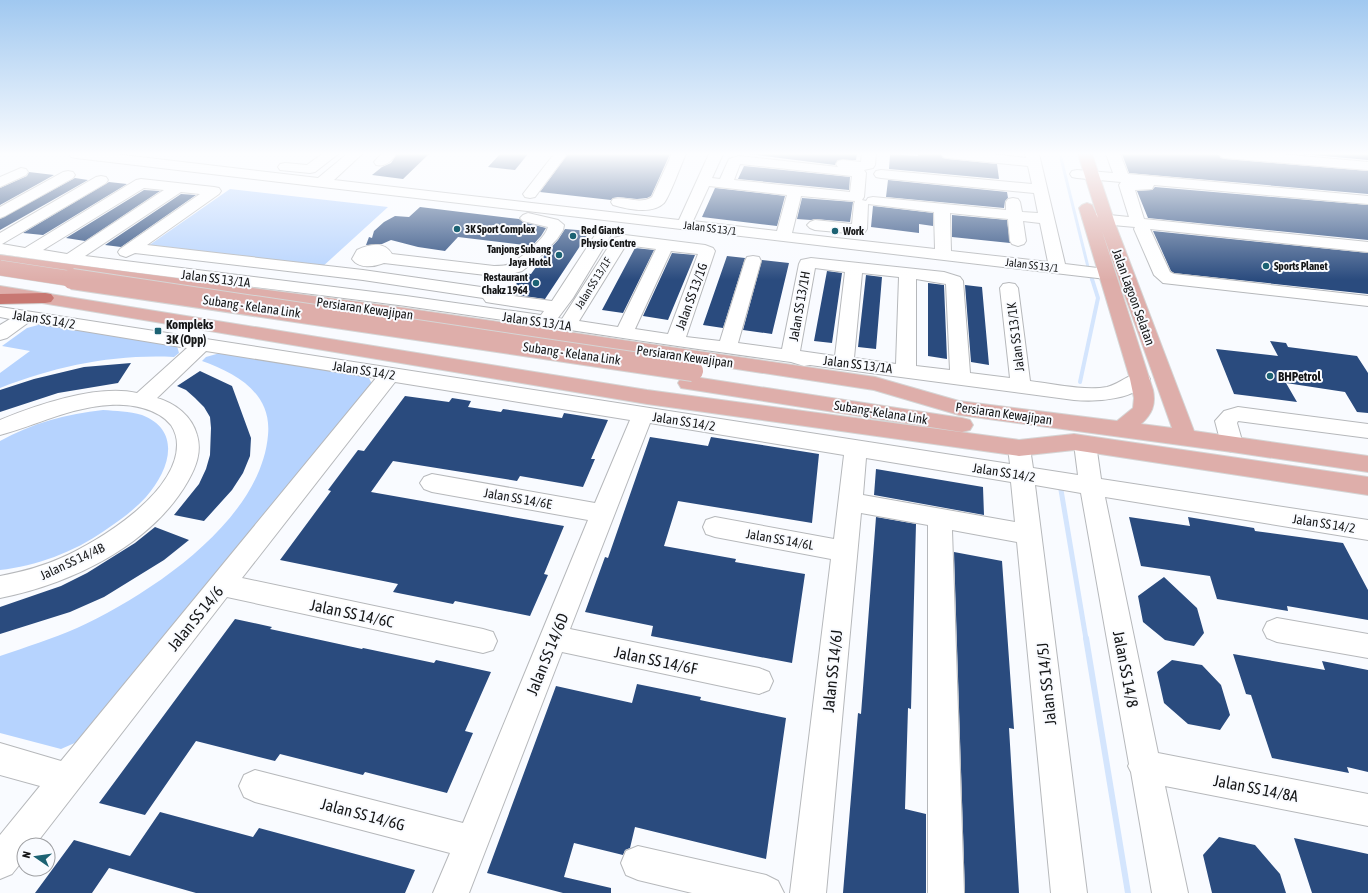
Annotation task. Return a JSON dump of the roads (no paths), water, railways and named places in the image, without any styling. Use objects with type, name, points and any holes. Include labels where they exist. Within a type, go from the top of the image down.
[{"type":"highway","points":[[0,299],[45,298]]},
{"type":"main road","name":"Jalan Lagoon Selatan","points":[[1084,196],[1099,222],[1186,438]]},
{"type":"main road","name":"Jalan Lagoon Selatan","points":[[1095,196],[1106,274],[1140,379],[1145,403],[1142,412],[1121,430]]},
{"type":"main road","name":"Persiaran Kewajipan","points":[[0,260],[334,296],[875,384],[959,408],[1232,444],[1368,464]]},
{"type":"main road","name":"Subang - Kelana Link","points":[[0,268],[690,377]]},
{"type":"main road","name":"Subang - Kelana Link","points":[[0,279],[690,377]]},
{"type":"main road","name":"Persiaran Kewajipan","points":[[0,291],[647,397],[1021,461],[1080,443],[1368,486]]},
{"type":"main road","points":[[249,331],[242,326],[241,320],[247,312],[262,305],[334,296]]},
{"type":"main road","name":"Subang-Kelana Link","points":[[690,377],[959,408]]},
{"type":"main road","name":"Subang-Kelana Link","points":[[690,377],[1080,443]]},
{"type":"street","points":[[0,213],[31,196]]},
{"type":"street","points":[[0,240],[75,196]]},
{"type":"street","points":[[28,253],[119,196]]},
{"type":"street","points":[[70,259],[165,196]]},
{"type":"street","points":[[109,265],[207,196]]},
{"type":"street","name":"Jalan SS 13/1","points":[[430,196],[684,225],[785,229],[943,248],[1058,268],[1106,274]]},
{"type":"street","points":[[548,196],[584,199]]},
{"type":"street","points":[[676,196],[676,202],[684,225]]},
{"type":"street","points":[[607,201],[646,205],[676,202],[684,196]]},
{"type":"street","points":[[794,196],[785,229],[858,229],[870,198],[942,208],[1047,219]]},
{"type":"street","points":[[835,196],[855,198],[857,196]]},
{"type":"street","points":[[1012,196],[1018,241]]},
{"type":"street","points":[[1041,196],[1058,268]]},
{"type":"street","points":[[1130,196],[1140,226],[1163,275],[1169,279],[1368,301]]},
{"type":"street","points":[[1243,196],[1368,207]]},
{"type":"street","points":[[1320,196],[1368,200]]},
{"type":"street","points":[[380,258],[494,272],[505,271],[516,267],[539,249],[552,236],[556,228],[556,225],[553,223],[532,219],[453,209],[452,207],[458,199]]},
{"type":"street","points":[[877,234],[943,248],[942,208]]},
{"type":"street","points":[[1099,222],[1368,247]]},
{"type":"street","points":[[1140,226],[1368,253]]},
{"type":"street","points":[[545,322],[557,307],[603,235]]},
{"type":"street","name":"Jalan SS 13/1F","points":[[567,325],[620,241],[625,240],[666,245]]},
{"type":"street","points":[[624,334],[666,245]]},
{"type":"street","name":"Jalan SS 13/1G","points":[[666,245],[707,251],[674,341]]},
{"type":"street","points":[[132,248],[363,275],[488,294],[491,295],[486,305],[557,307]]},
{"type":"street","name":"Jalan SS 13/1A","points":[[0,249],[334,296],[486,305],[545,322],[624,334],[906,370],[1074,394],[1093,395],[1118,392],[1140,379]]},
{"type":"street","points":[[378,249],[383,252],[380,258],[363,275],[334,296],[342,273],[361,255],[370,250],[378,249]]},
{"type":"street","points":[[727,348],[753,261]]},
{"type":"street","name":"Jalan SS 13/1H","points":[[854,268],[811,263],[807,264],[790,355],[875,384]]},
{"type":"street","points":[[844,363],[854,268],[944,277],[954,281],[960,378]]},
{"type":"street","points":[[906,370],[908,273]]},
{"type":"street","name":"Jalan SS 13/1K","points":[[1009,288],[1021,386]]},
{"type":"street","name":"Jalan SS 14/2","points":[[0,312],[856,448],[1021,461],[1091,486],[1368,530]]},
{"type":"street","points":[[0,334],[26,316]]},
{"type":"street","points":[[142,400],[202,344]]},
{"type":"street","name":"Jalan SS 14/6","points":[[0,862],[390,374]]},
{"type":"street","name":"Jalan SS 14/4B","points":[[0,428],[35,413],[74,402],[110,398],[142,400],[164,407],[180,419],[188,436],[187,456],[178,479],[159,504],[130,530],[95,553],[54,572],[10,586],[0,587]]},
{"type":"street","name":"Jalan SS 14/6D","points":[[451,893],[643,414]]},
{"type":"street","points":[[1232,444],[1226,421],[1231,416],[1238,414],[1368,432]]},
{"type":"street","name":"Jalan SS 14/8","points":[[1080,443],[1091,486],[1144,766],[1170,893]]},
{"type":"street","name":"Jalan SS 14/6J","points":[[808,893],[856,448]]},
{"type":"street","name":"Jalan SS 14/5J","points":[[1021,461],[1069,893]]},
{"type":"street","name":"Jalan SS 14/6E","points":[[432,483],[603,514]]},
{"type":"street","points":[[851,502],[1029,534]]},
{"type":"street","points":[[940,518],[946,893]]},
{"type":"street","name":"Jalan SS 14/6L","points":[[715,527],[845,551]]},
{"type":"street","name":"Jalan SS 14/6C","points":[[221,586],[483,641]]},
{"type":"street","points":[[1277,630],[1368,646]]},
{"type":"street","name":"Jalan SS 14/6F","points":[[553,638],[759,681]]},
{"type":"street","points":[[0,759],[67,778]]},
{"type":"street","name":"Jalan SS 14/8A","points":[[1144,766],[1368,810]]},
{"type":"street","name":"Jalan SS 14/6G","points":[[255,786],[472,842]]},
{"type":"street","points":[[638,863],[766,893]]},
{"type":"waterway","points":[[1070,196],[1088,267]]},
{"type":"waterway","points":[[1080,382],[1098,298],[1092,279]]},
{"type":"waterway","points":[[1061,490],[1086,639]]},
{"type":"waterway","points":[[1086,638],[1128,893]]},
{"type":"place","name":"3K Sport Complex","points":[[457,229]]},
{"type":"place","name":"Work","points":[[835,231]]},
{"type":"place","name":"Red Giants Physio Centre","points":[[573,236]]},
{"type":"place","name":"Tanjong Subang Jaya Hotel","points":[[559,255]]},
{"type":"place","name":"Sports Planet","points":[[1266,266]]},
{"type":"place","name":"Restaurant Chakz 1964","points":[[536,283]]},
{"type":"place","name":"Kompleks 3K (Opp)","points":[[158,331]]},
{"type":"place","name":"BHPetrol","points":[[1270,376]]}]
